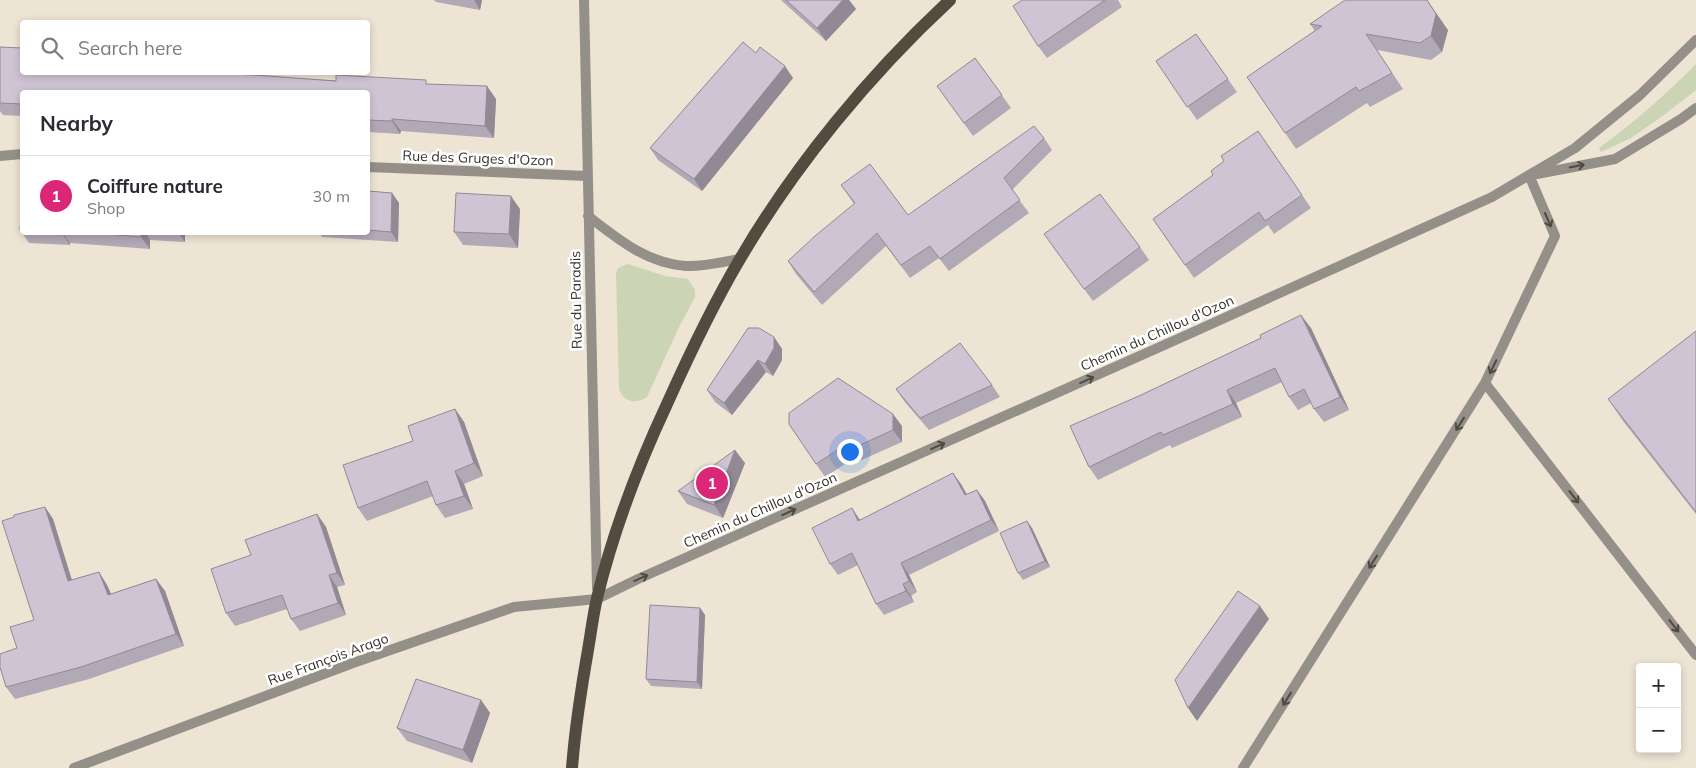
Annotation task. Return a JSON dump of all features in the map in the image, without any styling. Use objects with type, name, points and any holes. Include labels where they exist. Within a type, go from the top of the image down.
[{"type":"main road","points":[[572,768],[579,702],[597,599],[620,521],[646,449],[694,345],[740,259],[773,207],[874,76],[950,0]]},
{"type":"street","name":"Rue du Paradis","points":[[584,0],[586,176],[597,599]]},
{"type":"street","name":"Chemin du Chillou d'Ozon","points":[[597,599],[1492,197],[1574,148],[1640,95],[1696,40]]},
{"type":"street","points":[[1243,768],[1486,383],[1556,236],[1529,175],[1615,158],[1696,108]]},
{"type":"street","points":[[0,156],[20,154]]},
{"type":"street","name":"Rue des Gruges d'Ozon","points":[[370,167],[586,176]]},
{"type":"street","points":[[588,216],[635,251],[660,260],[686,266],[740,259]]},
{"type":"street","points":[[1486,383],[1696,655]]},
{"type":"street","name":"Rue François Arago","points":[[74,768],[353,663],[514,607],[597,599]]},
{"type":"green space","points":[[1696,64],[1696,90],[1631,138],[1601,152],[1599,148],[1625,129]]},
{"type":"green space","points":[[628,264],[665,276],[688,279],[695,290],[695,297],[647,397],[638,401],[626,399],[619,388],[616,273],[618,268]]},
{"type":"building","points":[[786,0],[843,0],[817,28]]},
{"type":"building","points":[[1022,0],[1105,0],[1038,46],[1013,6]]},
{"type":"building","points":[[1345,0],[1427,0],[1436,14],[1431,36],[1420,43],[1366,34],[1392,73],[1359,91],[1356,87],[1285,133],[1247,77],[1322,26],[1310,24]]},
{"type":"building","points":[[1196,34],[1228,79],[1187,107],[1156,61]]},
{"type":"building","points":[[743,42],[756,53],[760,47],[785,66],[694,179],[650,148]]},
{"type":"building","points":[[0,47],[20,48],[20,75],[254,75],[336,81],[336,75],[426,80],[426,84],[487,86],[485,126],[392,119],[392,121],[370,120],[370,90],[20,90],[20,104],[0,103]]},
{"type":"building","points":[[975,58],[1002,95],[964,123],[937,86]]},
{"type":"building","points":[[1034,126],[1044,138],[1004,178],[1020,200],[940,259],[930,246],[901,265],[877,233],[814,292],[788,261],[855,203],[841,185],[870,164],[908,215]]},
{"type":"building","points":[[1258,131],[1302,195],[1265,221],[1259,212],[1185,265],[1153,219],[1213,175],[1211,171],[1224,161],[1221,156]]},
{"type":"building","points":[[370,191],[392,193],[391,232],[370,230]]},
{"type":"building","points":[[456,193],[511,196],[509,234],[454,232]]},
{"type":"building","points":[[1100,194],[1140,247],[1084,289],[1044,234]]},
{"type":"building","points":[[119,235],[141,235],[141,237]]},
{"type":"building","points":[[1301,315],[1340,397],[1314,409],[1304,389],[1289,397],[1275,368],[1227,390],[1233,404],[1163,435],[1161,432],[1089,467],[1070,426],[1141,395],[1261,338],[1260,335]]},
{"type":"building","points":[[748,328],[759,328],[774,337],[774,348],[765,364],[758,360],[724,403],[707,390]]},
{"type":"building","points":[[1696,331],[1696,512],[1608,399]]},
{"type":"building","points":[[960,343],[992,385],[920,418],[896,389]]},
{"type":"building","points":[[838,378],[893,414],[893,430],[849,450],[845,445],[816,464],[789,424],[789,413]]},
{"type":"building","points":[[455,409],[474,463],[455,471],[464,496],[436,505],[427,481],[358,508],[343,465],[413,441],[408,426]]},
{"type":"building","points":[[735,450],[714,505],[678,491]]},
{"type":"building","points":[[953,473],[965,495],[977,490],[991,520],[901,563],[909,581],[903,584],[906,591],[876,604],[852,553],[830,564],[812,528],[852,508],[858,521]]},
{"type":"building","points":[[45,507],[68,581],[99,572],[108,595],[156,579],[176,634],[81,667],[6,687],[0,667],[0,654],[17,648],[10,627],[34,620],[2,521],[14,517],[14,515]]},
{"type":"building","points":[[317,514],[337,573],[329,575],[338,603],[291,619],[282,595],[226,613],[211,569],[251,555],[245,540]]},
{"type":"building","points":[[1027,521],[1045,561],[1018,573],[1000,533]]},
{"type":"building","points":[[1238,591],[1260,606],[1188,708],[1175,680]]},
{"type":"building","points":[[650,605],[700,608],[697,682],[646,679]]},
{"type":"building","points":[[416,679],[481,700],[463,750],[397,728]]},
{"type":"place","name":"Coiffure nature","points":[[712,483]]}]
